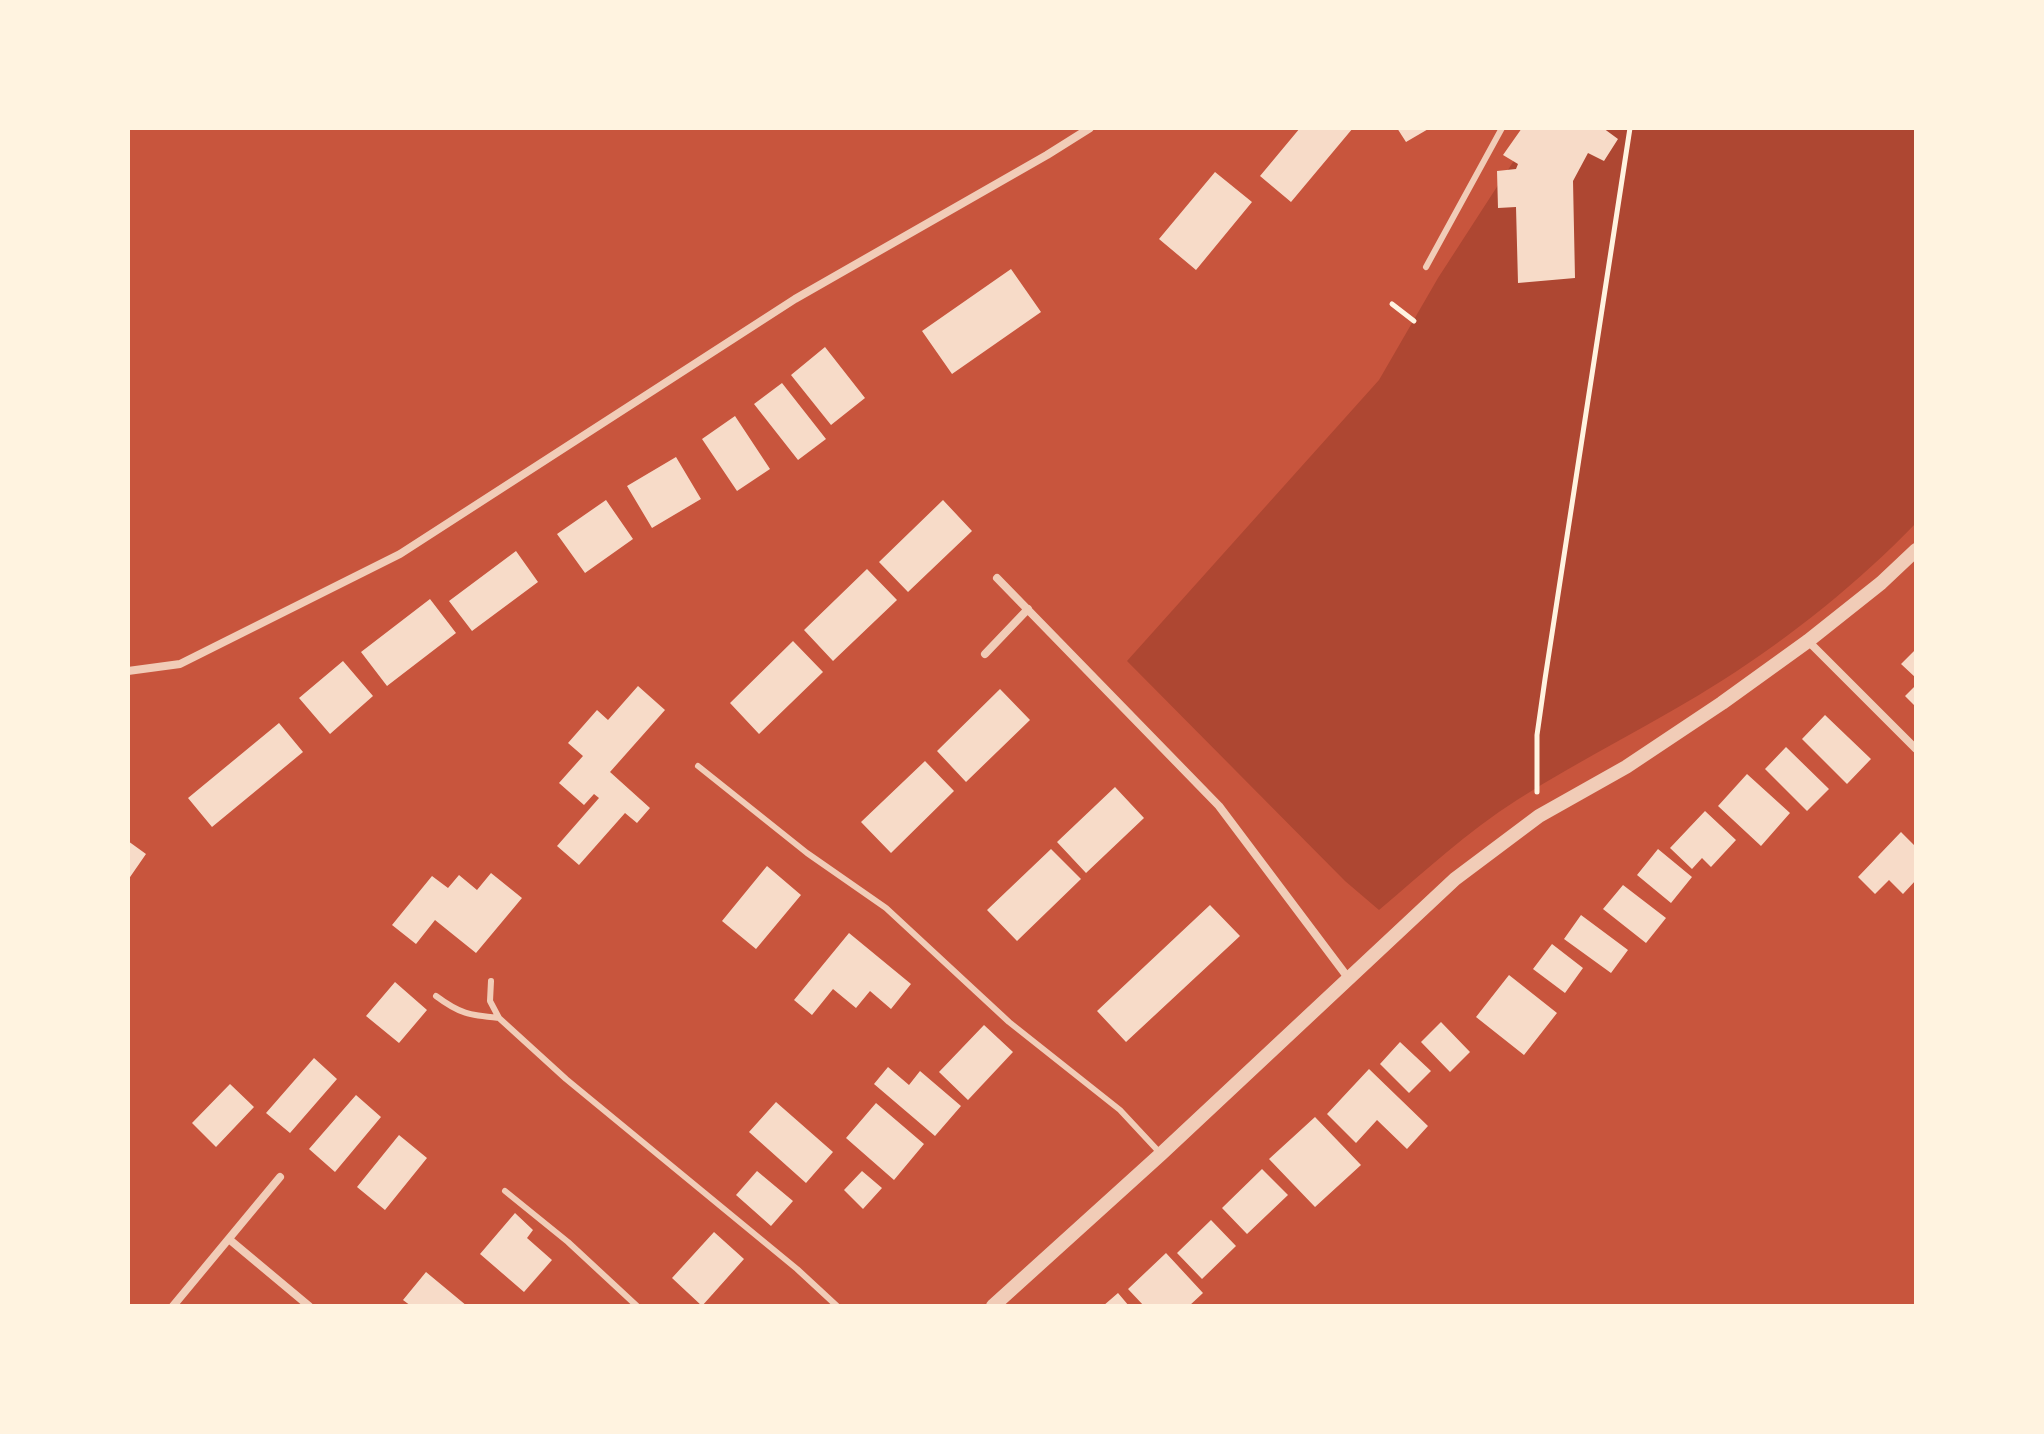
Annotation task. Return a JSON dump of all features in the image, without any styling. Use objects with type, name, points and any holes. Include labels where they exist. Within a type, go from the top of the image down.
[{"type":"street","points":[[128,671],[180,664],[400,554],[795,299],[1090,128]]},
{"type":"street","points":[[993,1306],[1161,1154],[1455,879],[1539,816],[1626,767],[1722,703],[1808,641],[1881,583],[1916,550]]},
{"type":"street","points":[[997,578],[1219,806],[1349,979]]},
{"type":"street","points":[[985,654],[1028,609]]},
{"type":"street","points":[[1808,641],[1916,749]]},
{"type":"street","points":[[173,1306],[280,1177]]},
{"type":"street","points":[[230,1240],[309,1306]]},
{"type":"lane","points":[[1426,267],[1502,128]]},
{"type":"lane","points":[[698,766],[807,853],[886,908],[1009,1022],[1120,1110],[1161,1154]]},
{"type":"lane","points":[[491,981],[490,1001],[499,1018],[566,1079],[797,1269],[837,1306]]},
{"type":"lane","points":[[436,996],[455,1010],[499,1018]]},
{"type":"lane","points":[[505,1191],[568,1242],[637,1306]]},
{"type":"path","points":[[1539,816],[1537,735],[1630,128]]},
{"type":"path","points":[[1392,304],[1414,321]]},
{"type":"shaded area","points":[[1535,128],[1916,128],[1916,523],[1848,587],[1774,645],[1698,696],[1568,769],[1499,812],[1379,910],[1345,881],[1127,661],[1379,380],[1438,278]]},
{"type":"building","points":[[1300,128],[1353,128],[1291,202],[1260,176]]},
{"type":"building","points":[[1397,128],[1430,128],[1406,142]]},
{"type":"building","points":[[1522,128],[1603,128],[1618,139],[1604,161],[1588,153],[1573,181],[1575,278],[1518,283],[1516,207],[1498,208],[1497,171],[1516,169],[1518,164],[1503,155]]},
{"type":"building","points":[[1215,172],[1252,202],[1196,270],[1159,239]]},
{"type":"building","points":[[1011,269],[1041,312],[952,374],[922,331]]},
{"type":"building","points":[[825,347],[865,398],[831,425],[791,375]]},
{"type":"building","points":[[782,383],[826,439],[798,460],[754,404]]},
{"type":"building","points":[[735,416],[770,469],[737,491],[702,439]]},
{"type":"building","points":[[676,457],[701,499],[652,528],[627,486]]},
{"type":"building","points":[[606,500],[633,539],[585,573],[557,534]]},
{"type":"building","points":[[943,500],[972,531],[908,592],[879,562]]},
{"type":"building","points":[[516,551],[538,582],[472,631],[449,601]]},
{"type":"building","points":[[867,569],[897,600],[833,661],[804,630]]},
{"type":"building","points":[[430,599],[456,633],[387,686],[361,652]]},
{"type":"building","points":[[793,641],[823,672],[759,734],[730,703]]},
{"type":"building","points":[[1916,649],[1916,678],[1901,664]]},
{"type":"building","points":[[343,661],[373,696],[330,734],[299,698]]},
{"type":"building","points":[[1916,685],[1916,707],[1905,696]]},
{"type":"building","points":[[638,686],[665,710],[610,772],[650,808],[637,823],[625,813],[579,865],[557,846],[599,798],[594,794],[584,805],[559,783],[583,756],[568,743],[597,710],[608,720]]},
{"type":"building","points":[[1000,689],[1030,720],[966,782],[937,751]]},
{"type":"building","points":[[1825,715],[1871,759],[1847,784],[1802,739]]},
{"type":"building","points":[[279,723],[303,752],[212,827],[188,798]]},
{"type":"building","points":[[1786,747],[1829,789],[1807,811],[1765,769]]},
{"type":"building","points":[[925,761],[954,791],[891,853],[861,822]]},
{"type":"building","points":[[1747,774],[1790,813],[1761,846],[1718,806]]},
{"type":"building","points":[[1115,787],[1144,818],[1086,873],[1057,842]]},
{"type":"building","points":[[1705,811],[1736,840],[1711,867],[1702,858],[1692,869],[1670,848]]},
{"type":"building","points":[[1901,832],[1916,847],[1916,880],[1903,894],[1889,880],[1875,894],[1858,877]]},
{"type":"building","points":[[128,841],[146,854],[128,880]]},
{"type":"building","points":[[1051,849],[1081,879],[1017,941],[987,910]]},
{"type":"building","points":[[1658,849],[1692,877],[1671,903],[1637,875]]},
{"type":"building","points":[[767,866],[801,895],[756,949],[722,921]]},
{"type":"building","points":[[491,873],[522,898],[476,953],[435,920],[416,944],[392,925],[432,876],[448,888],[459,875],[477,890]]},
{"type":"building","points":[[1623,885],[1666,918],[1646,943],[1603,909]]},
{"type":"building","points":[[1210,905],[1240,936],[1126,1042],[1097,1011]]},
{"type":"building","points":[[1581,915],[1628,950],[1611,973],[1564,939]]},
{"type":"building","points":[[849,933],[911,984],[891,1009],[870,991],[856,1008],[833,989],[812,1015],[794,1000]]},
{"type":"building","points":[[1552,944],[1583,968],[1565,993],[1533,969]]},
{"type":"building","points":[[1509,975],[1557,1013],[1524,1055],[1476,1017]]},
{"type":"building","points":[[395,982],[427,1010],[399,1043],[366,1016]]},
{"type":"building","points":[[1441,1022],[1470,1052],[1450,1072],[1421,1042]]},
{"type":"building","points":[[984,1025],[1013,1052],[968,1100],[939,1072]]},
{"type":"building","points":[[1400,1042],[1431,1071],[1409,1093],[1380,1064]]},
{"type":"building","points":[[314,1058],[337,1079],[290,1133],[266,1113]]},
{"type":"building","points":[[888,1067],[909,1085],[920,1071],[961,1106],[935,1136],[874,1084]]},
{"type":"building","points":[[1369,1069],[1428,1126],[1407,1149],[1377,1120],[1356,1143],[1327,1114]]},
{"type":"building","points":[[230,1084],[254,1107],[216,1147],[192,1123]]},
{"type":"building","points":[[356,1095],[381,1117],[335,1172],[309,1149]]},
{"type":"building","points":[[776,1102],[833,1152],[806,1183],[749,1132]]},
{"type":"building","points":[[876,1103],[924,1144],[894,1180],[846,1138]]},
{"type":"building","points":[[1315,1117],[1361,1165],[1315,1207],[1269,1159]]},
{"type":"building","points":[[399,1135],[427,1158],[385,1210],[357,1187]]},
{"type":"building","points":[[1262,1169],[1288,1195],[1247,1234],[1222,1208]]},
{"type":"building","points":[[757,1171],[793,1201],[771,1226],[736,1195]]},
{"type":"building","points":[[862,1171],[882,1188],[863,1209],[844,1190]]},
{"type":"building","points":[[515,1213],[533,1230],[527,1238],[552,1260],[524,1292],[480,1254]]},
{"type":"building","points":[[1211,1220],[1236,1246],[1202,1279],[1177,1253]]},
{"type":"building","points":[[714,1232],[744,1259],[702,1306],[672,1278]]},
{"type":"building","points":[[1166,1253],[1203,1293],[1189,1306],[1144,1306],[1128,1289]]},
{"type":"building","points":[[426,1272],[467,1306],[411,1306],[403,1300]]},
{"type":"building","points":[[1118,1293],[1129,1306],[1103,1306]]}]
